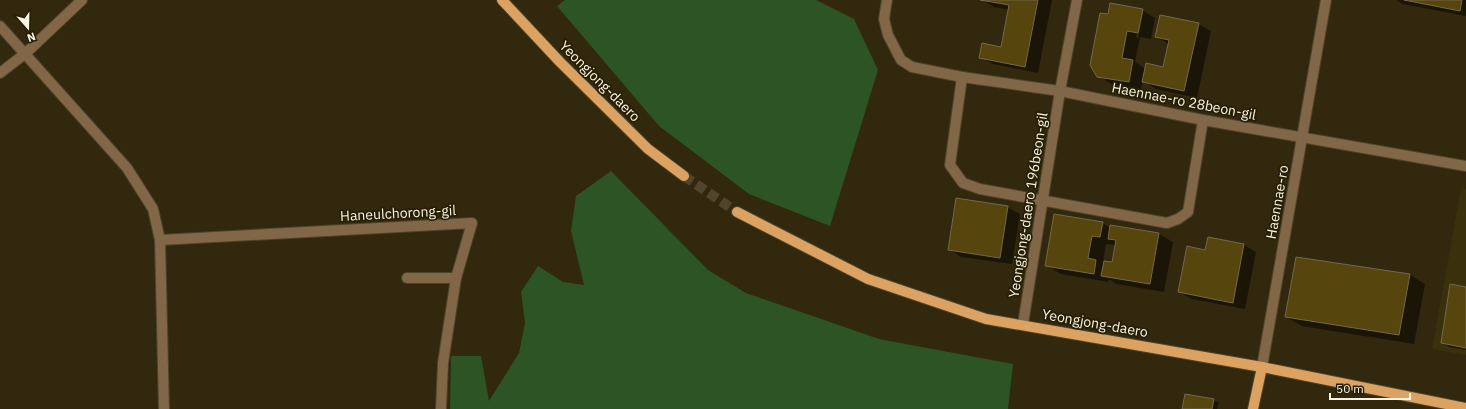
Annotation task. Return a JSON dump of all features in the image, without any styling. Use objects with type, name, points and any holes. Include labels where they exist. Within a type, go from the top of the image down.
[{"type":"main road","name":"Yeongjong-daero","points":[[502,0],[560,62],[648,149],[684,176]]},
{"type":"main road","name":"Yeongjong-daero","points":[[737,212],[868,279],[986,319],[1023,324],[1262,367],[1466,408]]},
{"type":"main road","name":"Haennae-ro","points":[[1253,409],[1262,367]]},
{"type":"street","points":[[0,73],[26,53],[82,0]]},
{"type":"street","points":[[887,0],[884,19],[888,35],[901,60],[912,67],[962,77],[1060,91]]},
{"type":"street","name":"Yeongjong-daero 196beon-gil","points":[[1023,324],[1060,91],[1077,0]]},
{"type":"street","name":"Haennae-ro","points":[[1262,367],[1326,0]]},
{"type":"street","points":[[0,26],[26,53],[127,168],[153,209],[160,240],[164,409]]},
{"type":"street","points":[[962,77],[950,165],[963,183],[980,189],[1042,201],[1167,223],[1178,219],[1188,212],[1203,120]]},
{"type":"street","name":"Haennae-ro 28beon-gil","points":[[1060,91],[1203,120],[1466,166]]},
{"type":"street","name":"Haneulchorong-gil","points":[[160,240],[472,223],[456,278],[443,363],[441,409]]},
{"type":"street","points":[[407,278],[456,278]]},
{"type":"shaded area","points":[[1461,188],[1466,189],[1466,355],[1432,349]]},
{"type":"green space","points":[[565,0],[816,0],[854,19],[878,70],[830,226],[749,194],[659,126],[557,6]]},
{"type":"green space","points":[[611,171],[708,270],[746,293],[879,339],[1013,364],[1008,409],[450,409],[451,356],[481,356],[489,401],[519,353],[525,323],[521,292],[538,266],[563,282],[584,285],[571,231],[576,196]]},
{"type":"building","points":[[980,0],[1038,0],[1025,67],[979,58],[982,43],[1001,47],[1009,5]]},
{"type":"building","points":[[1404,0],[1462,0],[1460,11]]},
{"type":"building","points":[[1110,3],[1143,9],[1138,33],[1127,31],[1122,58],[1133,60],[1129,82],[1097,77],[1090,65],[1100,13],[1108,14]]},
{"type":"building","points":[[1160,15],[1199,23],[1184,91],[1142,82],[1146,63],[1163,67],[1169,40],[1155,37]]},
{"type":"building","points":[[956,198],[1008,206],[1000,258],[948,250]]},
{"type":"building","points":[[1054,214],[1103,222],[1100,237],[1092,236],[1088,258],[1096,260],[1094,274],[1045,266]]},
{"type":"building","points":[[1110,225],[1159,233],[1150,284],[1101,276],[1104,261],[1112,262],[1116,240],[1108,239]]},
{"type":"building","points":[[1208,237],[1244,244],[1233,303],[1178,292],[1187,246],[1205,250]]},
{"type":"building","points":[[1296,257],[1410,274],[1399,335],[1285,317]]},
{"type":"building","points":[[1450,284],[1466,287],[1466,348],[1441,343]]},
{"type":"building","points":[[1185,394],[1214,399],[1212,409],[1182,409]]},
{"type":"tunnel","points":[[684,176],[737,212]]}]
